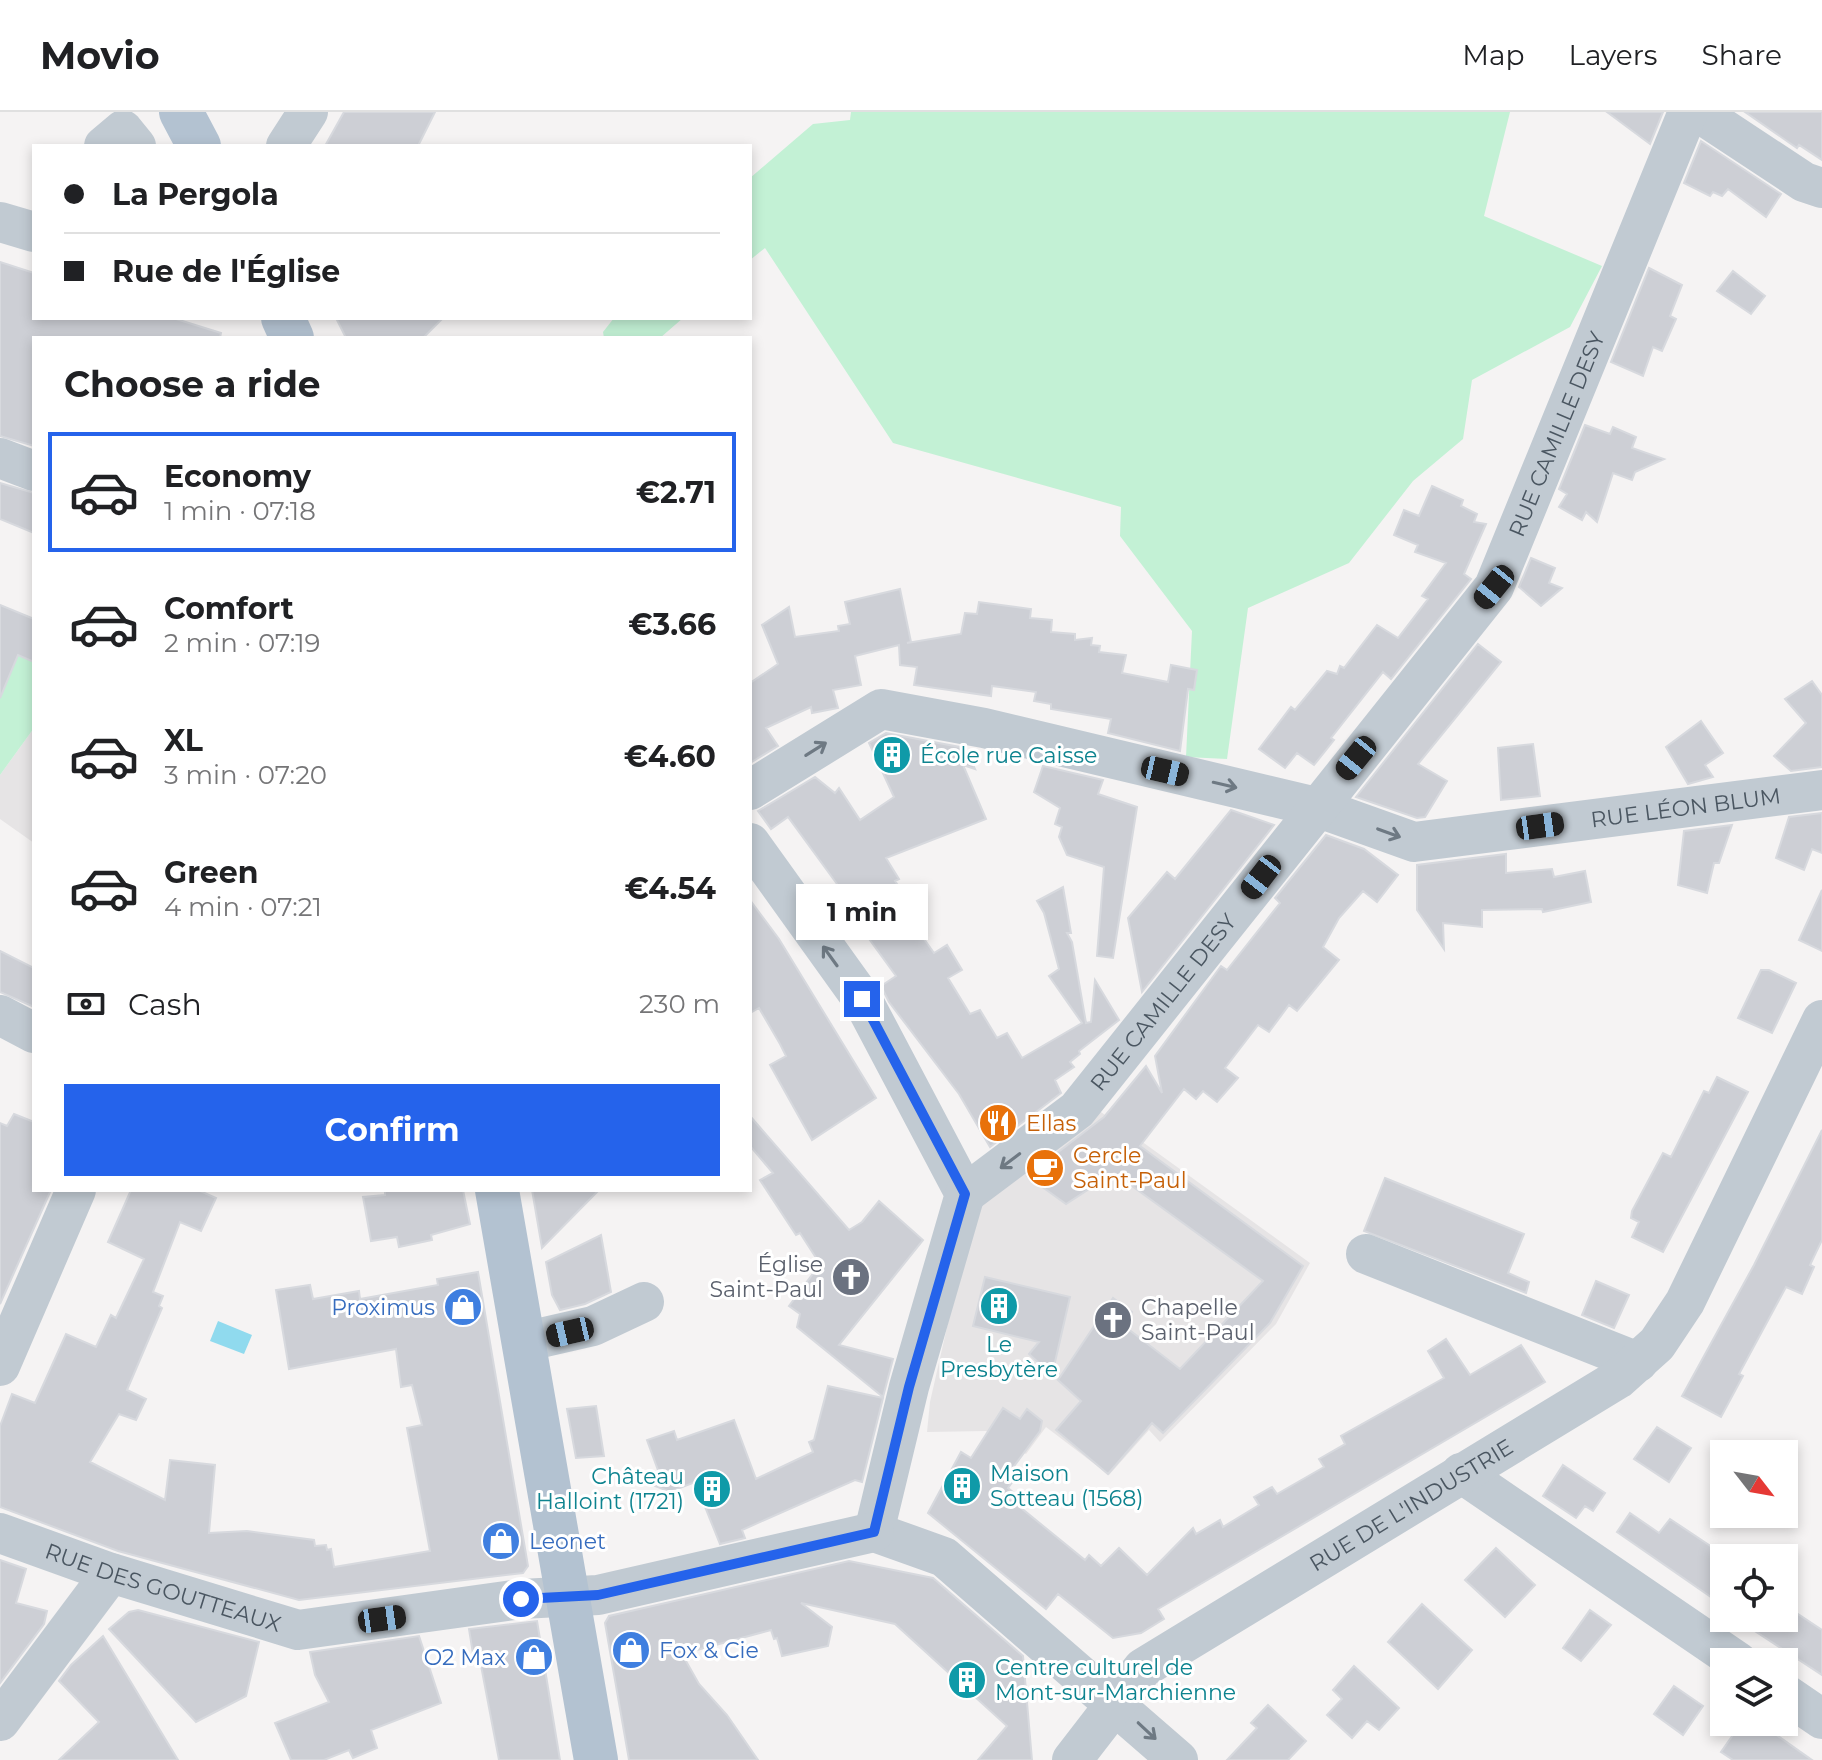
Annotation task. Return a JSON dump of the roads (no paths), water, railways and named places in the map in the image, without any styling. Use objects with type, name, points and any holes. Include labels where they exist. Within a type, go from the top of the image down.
[{"type":"main road","points":[[181,112],[198,144]]},
{"type":"main road","points":[[497,1192],[596,1760]]},
{"type":"street","points":[[287,144],[308,112]]},
{"type":"street","name":"RUE CAMILLE DESY","points":[[965,1194],[1077,1110],[1494,587],[1688,112]]},
{"type":"street","points":[[1698,112],[1804,182],[1822,188]]},
{"type":"street","points":[[106,144],[123,130],[134,144]]},
{"type":"street","points":[[0,222],[32,231]]},
{"type":"street","points":[[0,458],[32,470]]},
{"type":"street","name":"RUE LÉON BLUM","points":[[752,789],[881,709],[984,728],[1316,807],[1414,842],[1822,790]]},
{"type":"street","points":[[752,846],[862,999],[965,1194],[909,1387],[874,1532],[944,1557],[1116,1702],[1178,1760]]},
{"type":"street","points":[[0,1015],[32,1032]]},
{"type":"street","name":"RUE DE L'INDUSTRIE","points":[[1072,1760],[1143,1668],[1618,1379],[1657,1344],[1685,1302],[1822,1020]]},
{"type":"street","points":[[0,1366],[75,1192]]},
{"type":"street","points":[[1366,1254],[1638,1362]]},
{"type":"street","points":[[523,1342],[593,1326],[644,1302]]},
{"type":"street","points":[[1461,1473],[1717,1648]]},
{"type":"street","name":"RUE DES GOUTTEAUX","points":[[0,1533],[111,1573],[298,1630],[567,1596],[598,1595],[874,1532]]},
{"type":"street","points":[[0,1721],[111,1573]]},
{"type":"street","points":[[1798,1703],[1822,1719]]},
{"type":"water","points":[[218,1321],[252,1335],[244,1354],[210,1341]]},
{"type":"place","name":"École rue Caisse","points":[[892,755]]},
{"type":"place","name":"Ellas","points":[[998,1123]]},
{"type":"place","name":"Cercle Saint-Paul","points":[[1045,1168]]},
{"type":"place","name":"Église Saint-Paul","points":[[851,1277]]},
{"type":"place","name":"Le Presbytère","points":[[999,1306]]},
{"type":"place","name":"Proximus","points":[[463,1307]]},
{"type":"place","name":"Chapelle Saint-Paul","points":[[1113,1320]]},
{"type":"place","name":"Maison Sotteau (1568)","points":[[962,1486]]},
{"type":"place","name":"Château Halloint (1721)","points":[[712,1489]]},
{"type":"place","name":"Leonet","points":[[501,1541]]},
{"type":"place","name":"Fox & Cie","points":[[631,1650]]},
{"type":"place","name":"O2 Max","points":[[534,1657]]},
{"type":"place","name":"Centre culturel de Mont-sur-Marchienne","points":[[967,1680]]}]
